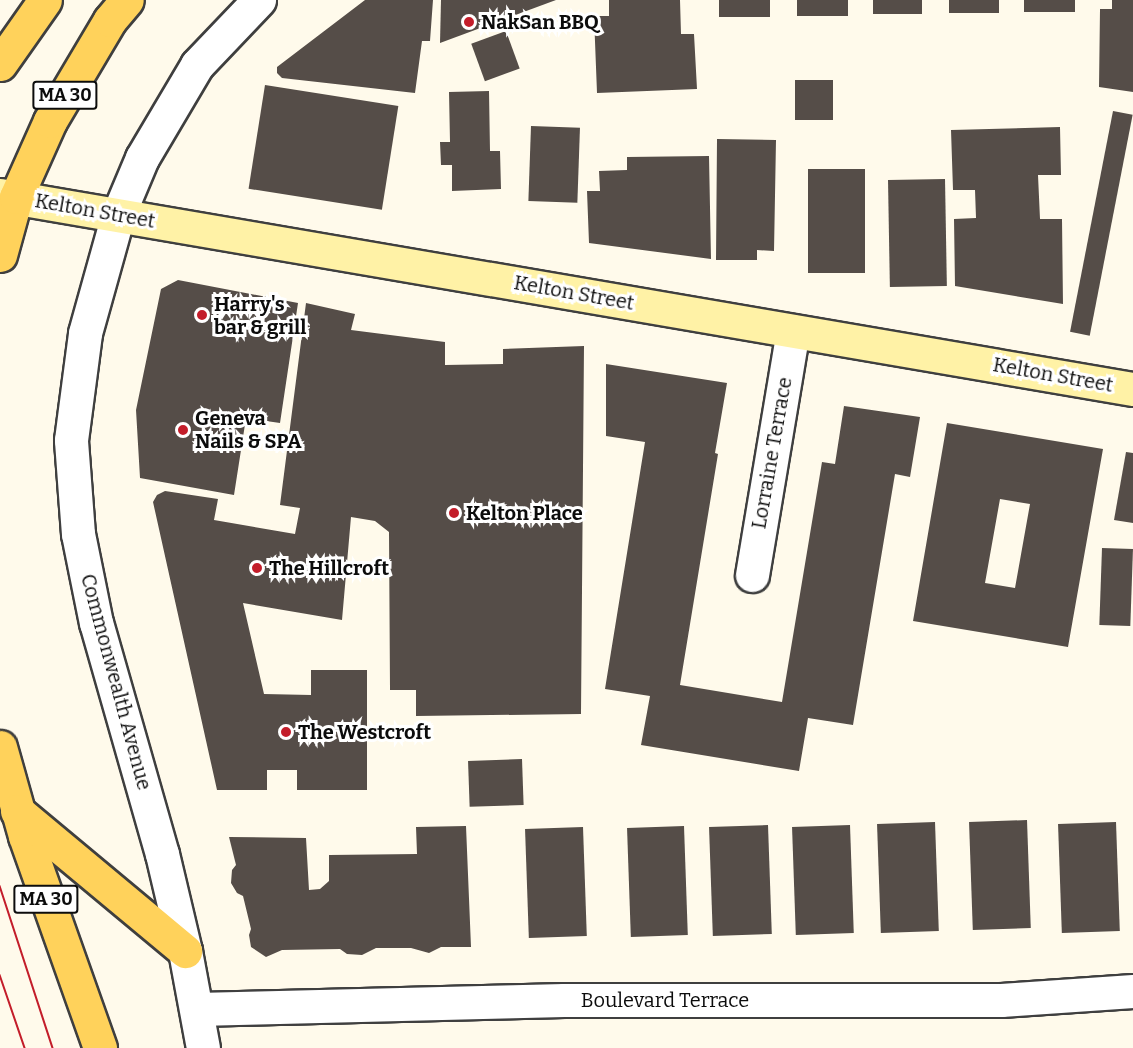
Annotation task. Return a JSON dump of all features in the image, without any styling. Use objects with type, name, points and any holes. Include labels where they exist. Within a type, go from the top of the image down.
[{"type":"main road","points":[[0,64],[45,0]]},
{"type":"main road","name":"MA 30","points":[[0,255],[8,196],[110,20],[127,0]]},
{"type":"main road","name":"MA 30","points":[[0,747],[18,811],[100,1048]]},
{"type":"main road","points":[[18,811],[185,951]]},
{"type":"street","name":"Commonwealth Avenue","points":[[203,1048],[185,951],[138,765],[96,623],[73,494],[71,440],[85,333],[118,215],[142,158],[197,65],[259,0]]},
{"type":"street","name":"Kelton Street","points":[[8,196],[1133,388]]},
{"type":"street","name":"Lorraine Terrace","points":[[752,575],[793,331]]},
{"type":"street","name":"Boulevard Terrace","points":[[196,1010],[564,1000],[1001,1000],[1133,990]]},
{"type":"building","points":[[365,0],[433,0],[430,41],[422,41],[415,93],[282,78],[277,73],[277,67]]},
{"type":"building","name":"NakSan BBQ","points":[[441,0],[556,0],[440,43]]},
{"type":"building","points":[[609,0],[680,0],[681,34],[694,34],[697,89],[597,93],[594,16],[609,16]]},
{"type":"building","points":[[719,0],[770,0],[770,17],[719,17]]},
{"type":"building","points":[[797,0],[848,0],[848,16],[797,16]]},
{"type":"building","points":[[873,0],[922,0],[922,14],[873,14]]},
{"type":"building","points":[[949,0],[999,0],[999,13],[949,13]]},
{"type":"building","points":[[1024,0],[1075,0],[1075,12],[1024,12]]},
{"type":"building","points":[[1112,0],[1133,0],[1133,92],[1099,87],[1100,9],[1112,9]]},
{"type":"building","points":[[506,31],[520,69],[485,81],[471,44]]},
{"type":"building","points":[[795,80],[833,80],[833,120],[795,120]]},
{"type":"building","points":[[265,85],[398,106],[382,210],[249,189]]},
{"type":"building","points":[[489,91],[490,151],[500,151],[501,189],[452,191],[452,165],[441,165],[440,142],[450,142],[449,92]]},
{"type":"building","points":[[1113,111],[1133,115],[1090,336],[1070,332]]},
{"type":"building","points":[[531,126],[580,128],[577,203],[528,201]]},
{"type":"building","points":[[1060,127],[1061,175],[1038,175],[1040,219],[1062,219],[1063,304],[955,286],[954,219],[976,218],[975,190],[953,190],[951,130]]},
{"type":"building","points":[[717,139],[776,140],[774,251],[757,250],[757,260],[716,260]]},
{"type":"building","points":[[709,156],[711,259],[589,243],[587,191],[600,191],[599,171],[627,170],[627,157]]},
{"type":"building","points":[[808,169],[865,169],[865,273],[808,273]]},
{"type":"building","points":[[945,179],[947,286],[890,287],[888,180]]},
{"type":"building","points":[[178,280],[298,303],[280,423],[246,418],[234,495],[140,478],[136,410],[161,289]]},
{"type":"building","name":"Kelton Place","points":[[306,303],[355,314],[351,330],[445,342],[445,365],[503,364],[503,349],[584,346],[581,714],[416,716],[416,690],[390,690],[389,532],[375,521],[351,517],[342,620],[243,603],[264,694],[311,695],[311,670],[367,670],[367,790],[297,790],[297,770],[267,770],[267,790],[217,790],[153,502],[157,495],[165,491],[218,499],[214,520],[295,534],[300,508],[280,505]]},
{"type":"building","points":[[606,364],[727,383],[715,453],[718,454],[680,685],[782,702],[822,462],[835,464],[844,406],[920,417],[910,477],[895,474],[853,725],[808,718],[799,771],[641,745],[650,696],[605,689],[645,442],[606,436]]},
{"type":"building","points":[[947,423],[1103,449],[1068,647],[913,621]],"holes":[[[1000,499],[1030,504],[1015,588],[985,583]]]},
{"type":"building","points":[[1126,452],[1133,453],[1133,523],[1114,520]]},
{"type":"building","points":[[1102,548],[1133,549],[1130,626],[1099,625]]},
{"type":"building","points":[[522,759],[524,805],[470,807],[468,761]]},
{"type":"building","points":[[1027,820],[1031,928],[973,930],[969,822]]},
{"type":"building","points":[[935,822],[939,931],[881,933],[877,824]]},
{"type":"building","points":[[1116,822],[1120,931],[1062,933],[1058,824]]},
{"type":"building","points":[[768,825],[772,934],[713,936],[709,827]]},
{"type":"building","points":[[850,825],[854,933],[796,935],[792,827]]},
{"type":"building","points":[[466,826],[471,947],[441,947],[429,953],[411,948],[376,948],[362,955],[347,954],[340,949],[282,950],[266,957],[251,947],[249,935],[251,929],[243,896],[237,893],[231,883],[232,870],[236,865],[229,837],[306,838],[309,890],[320,889],[329,881],[329,855],[417,854],[416,827]]},
{"type":"building","points":[[684,826],[688,935],[631,937],[627,828]]},
{"type":"building","points":[[583,827],[587,936],[529,938],[525,829]]},
{"type":"tram line","points":[[0,886],[53,1048]]},
{"type":"tram line","points":[[0,975],[25,1048]]},
{"type":"place","name":"NakSan BBQ","points":[[469,22]]},
{"type":"place","name":"Harry's bar & grill","points":[[202,315]]},
{"type":"place","name":"Geneva Nails & SPA","points":[[183,430]]},
{"type":"place","name":"Kelton Place","points":[[454,513]]},
{"type":"place","name":"The Hillcroft","points":[[257,568]]},
{"type":"place","name":"The Westcroft","points":[[286,732]]}]
